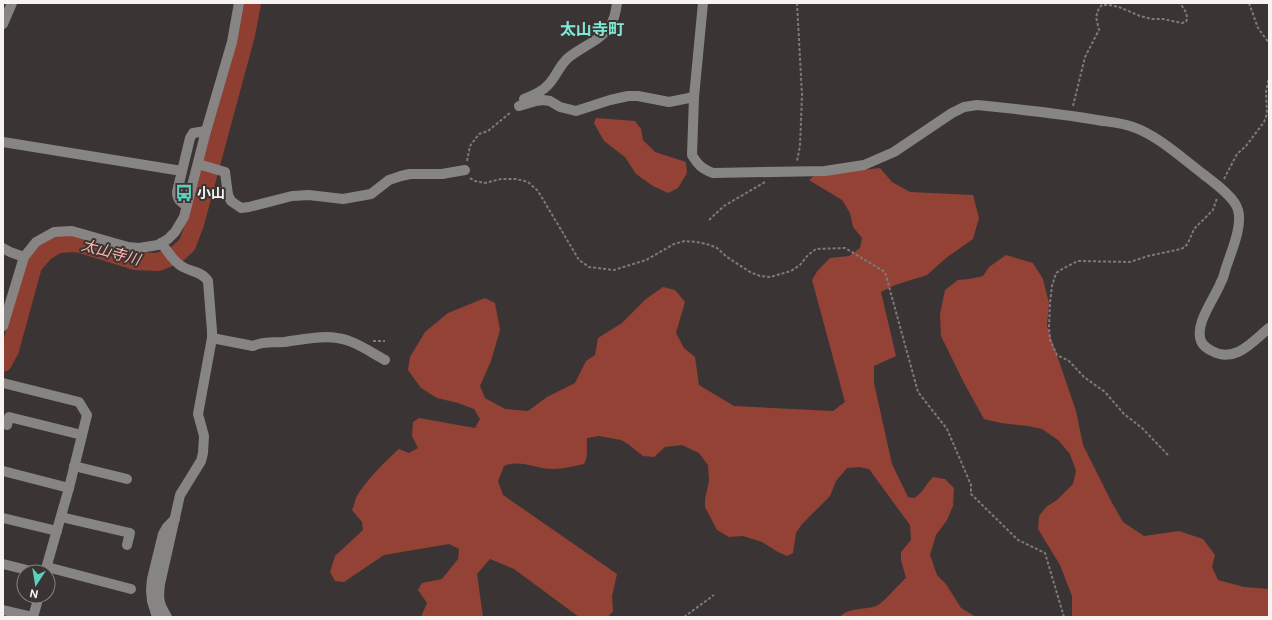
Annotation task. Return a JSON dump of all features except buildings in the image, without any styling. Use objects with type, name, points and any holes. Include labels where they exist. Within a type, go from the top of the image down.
[{"type":"street","points":[[3,24],[12,3]]},
{"type":"street","points":[[3,326],[24,257],[36,242],[54,232],[72,231],[128,247],[139,248],[161,243],[175,232],[184,217],[187,206],[205,166],[206,131],[232,42],[239,3]]},
{"type":"street","points":[[519,106],[523,100],[538,93],[548,86],[560,66],[568,58],[602,35],[610,27],[614,19],[617,3]]},
{"type":"street","points":[[703,3],[694,97],[692,155],[697,164],[704,170],[713,172],[825,171],[864,165],[894,152],[952,113],[964,107],[977,105],[1072,115],[1132,127],[1148,134],[1171,149],[1220,188],[1233,200],[1238,209],[1240,218],[1238,229],[1221,282],[1203,318],[1200,331],[1201,341],[1207,348],[1216,353],[1225,355],[1234,354],[1241,351],[1269,328]]},
{"type":"street","points":[[519,106],[543,100],[550,101],[560,107],[576,111],[615,98],[628,96],[638,96],[669,102],[694,97]]},
{"type":"street","points":[[187,206],[180,202],[177,197],[190,138],[193,133],[206,131]]},
{"type":"street","points":[[3,142],[182,171]]},
{"type":"street","points":[[205,166],[225,172],[228,195],[231,201],[241,208],[292,196],[309,195],[343,199],[371,194],[388,180],[401,176],[410,174],[442,174],[465,170]]},
{"type":"street","points":[[161,243],[175,261],[182,267],[206,276],[208,281],[212,338],[198,414],[204,436],[203,453],[201,461],[180,495],[162,572],[159,595],[160,605],[167,617]]},
{"type":"street","points":[[3,248],[24,257]]},
{"type":"street","points":[[212,338],[254,346],[260,343],[336,337],[350,342],[385,360]]},
{"type":"street","points":[[3,384],[79,402],[87,415],[69,488],[48,564]]},
{"type":"street","points":[[6,425],[9,417],[82,435]]},
{"type":"street","points":[[74,466],[127,479]]},
{"type":"street","points":[[3,471],[69,488]]},
{"type":"street","points":[[61,517],[130,533],[127,545]]},
{"type":"street","points":[[3,518],[57,531]]},
{"type":"street","points":[[157,617],[152,601],[152,579],[163,534],[167,527],[175,519]]},
{"type":"street","points":[[3,564],[16,567]]},
{"type":"street","points":[[56,572],[131,589]]},
{"type":"street","points":[[3,610],[33,617],[36,604]]},
{"type":"path","points":[[797,3],[802,95],[800,146],[797,162]]},
{"type":"path","points":[[1072,115],[1085,57],[1099,30],[1096,17],[1099,8],[1102,5],[1108,5],[1119,7],[1140,16],[1182,23],[1186,22],[1187,15],[1180,3]]},
{"type":"path","points":[[1249,3],[1258,28],[1269,43]]},
{"type":"path","points":[[1168,455],[1142,428],[1124,414],[1105,392],[1084,377],[1069,361],[1057,355],[1050,340],[1050,303],[1052,286],[1056,273],[1078,261],[1130,262],[1148,256],[1181,249],[1185,246],[1194,229],[1213,210],[1220,188],[1237,154],[1246,146],[1264,122],[1267,114],[1266,92],[1269,77]]},
{"type":"path","points":[[519,106],[488,131],[480,134],[474,140],[470,146],[465,170],[469,178],[485,183],[501,179],[516,179],[528,182],[538,191],[579,260],[589,267],[614,270],[646,260],[674,244],[685,242],[710,245],[750,272],[760,276],[770,277],[791,270],[800,265],[808,255],[816,249],[845,248],[885,272],[918,392],[947,429],[971,485],[971,494],[1018,540],[1045,553],[1064,617]]},
{"type":"path","points":[[708,220],[724,206],[768,180]]},
{"type":"path","points":[[684,617],[714,595]]},
{"type":"shaded area","points":[[596,118],[635,121],[641,129],[643,140],[655,152],[686,162],[687,173],[678,188],[668,193],[653,186],[636,174],[625,157],[604,141],[594,123]]},
{"type":"shaded area","points":[[880,168],[892,182],[910,192],[973,195],[979,218],[973,239],[946,258],[927,275],[895,285],[881,292],[896,356],[874,366],[874,383],[892,464],[908,497],[914,498],[917,496],[933,477],[945,479],[954,488],[953,506],[947,520],[936,535],[930,555],[937,575],[946,584],[961,608],[976,617],[840,617],[848,611],[878,605],[906,578],[901,560],[901,552],[911,540],[910,525],[869,469],[859,467],[847,468],[836,481],[830,496],[802,524],[796,533],[793,553],[787,556],[762,542],[743,536],[729,537],[717,530],[705,507],[705,499],[709,481],[708,465],[699,453],[682,445],[665,447],[654,457],[643,456],[621,440],[599,436],[587,438],[587,454],[584,464],[565,468],[547,469],[522,464],[510,464],[504,466],[498,481],[503,495],[617,574],[612,596],[613,611],[608,617],[579,617],[514,569],[490,559],[477,574],[483,617],[421,617],[427,603],[418,590],[422,583],[442,579],[458,559],[459,549],[449,544],[384,555],[344,582],[335,581],[330,572],[335,556],[363,530],[362,522],[352,510],[356,498],[359,492],[376,472],[399,449],[409,453],[418,448],[412,436],[413,422],[419,418],[475,428],[480,419],[474,409],[437,398],[421,388],[408,370],[410,357],[425,332],[448,313],[485,298],[495,303],[500,330],[491,361],[480,386],[485,398],[505,409],[528,411],[547,397],[575,383],[586,361],[595,355],[598,338],[622,323],[646,299],[663,287],[675,290],[685,302],[676,333],[684,348],[695,357],[699,385],[734,406],[833,411],[845,402],[812,280],[818,270],[830,258],[849,256],[860,248],[862,238],[853,227],[850,213],[842,200],[809,180],[815,175]]},
{"type":"shaded area","points":[[1006,255],[1033,263],[1043,279],[1049,303],[1047,326],[1076,411],[1083,445],[1123,522],[1144,536],[1179,531],[1203,539],[1215,555],[1212,567],[1218,580],[1244,587],[1269,589],[1269,617],[1072,617],[1072,596],[1060,565],[1038,529],[1039,516],[1046,507],[1057,500],[1073,484],[1076,471],[1070,454],[1058,440],[1042,429],[984,419],[941,336],[940,314],[945,290],[958,280],[983,276],[989,267]]},
{"type":"waterway","name":"太山寺川","points":[[3,363],[10,350],[33,266],[45,252],[58,244],[77,243],[135,261],[158,262],[176,255],[187,245],[195,224],[246,35],[252,3]]},
{"type":"place","name":"小山","points":[[184,193]]},
{"type":"district","name":"太山寺町","points":[[592,29]]}]
